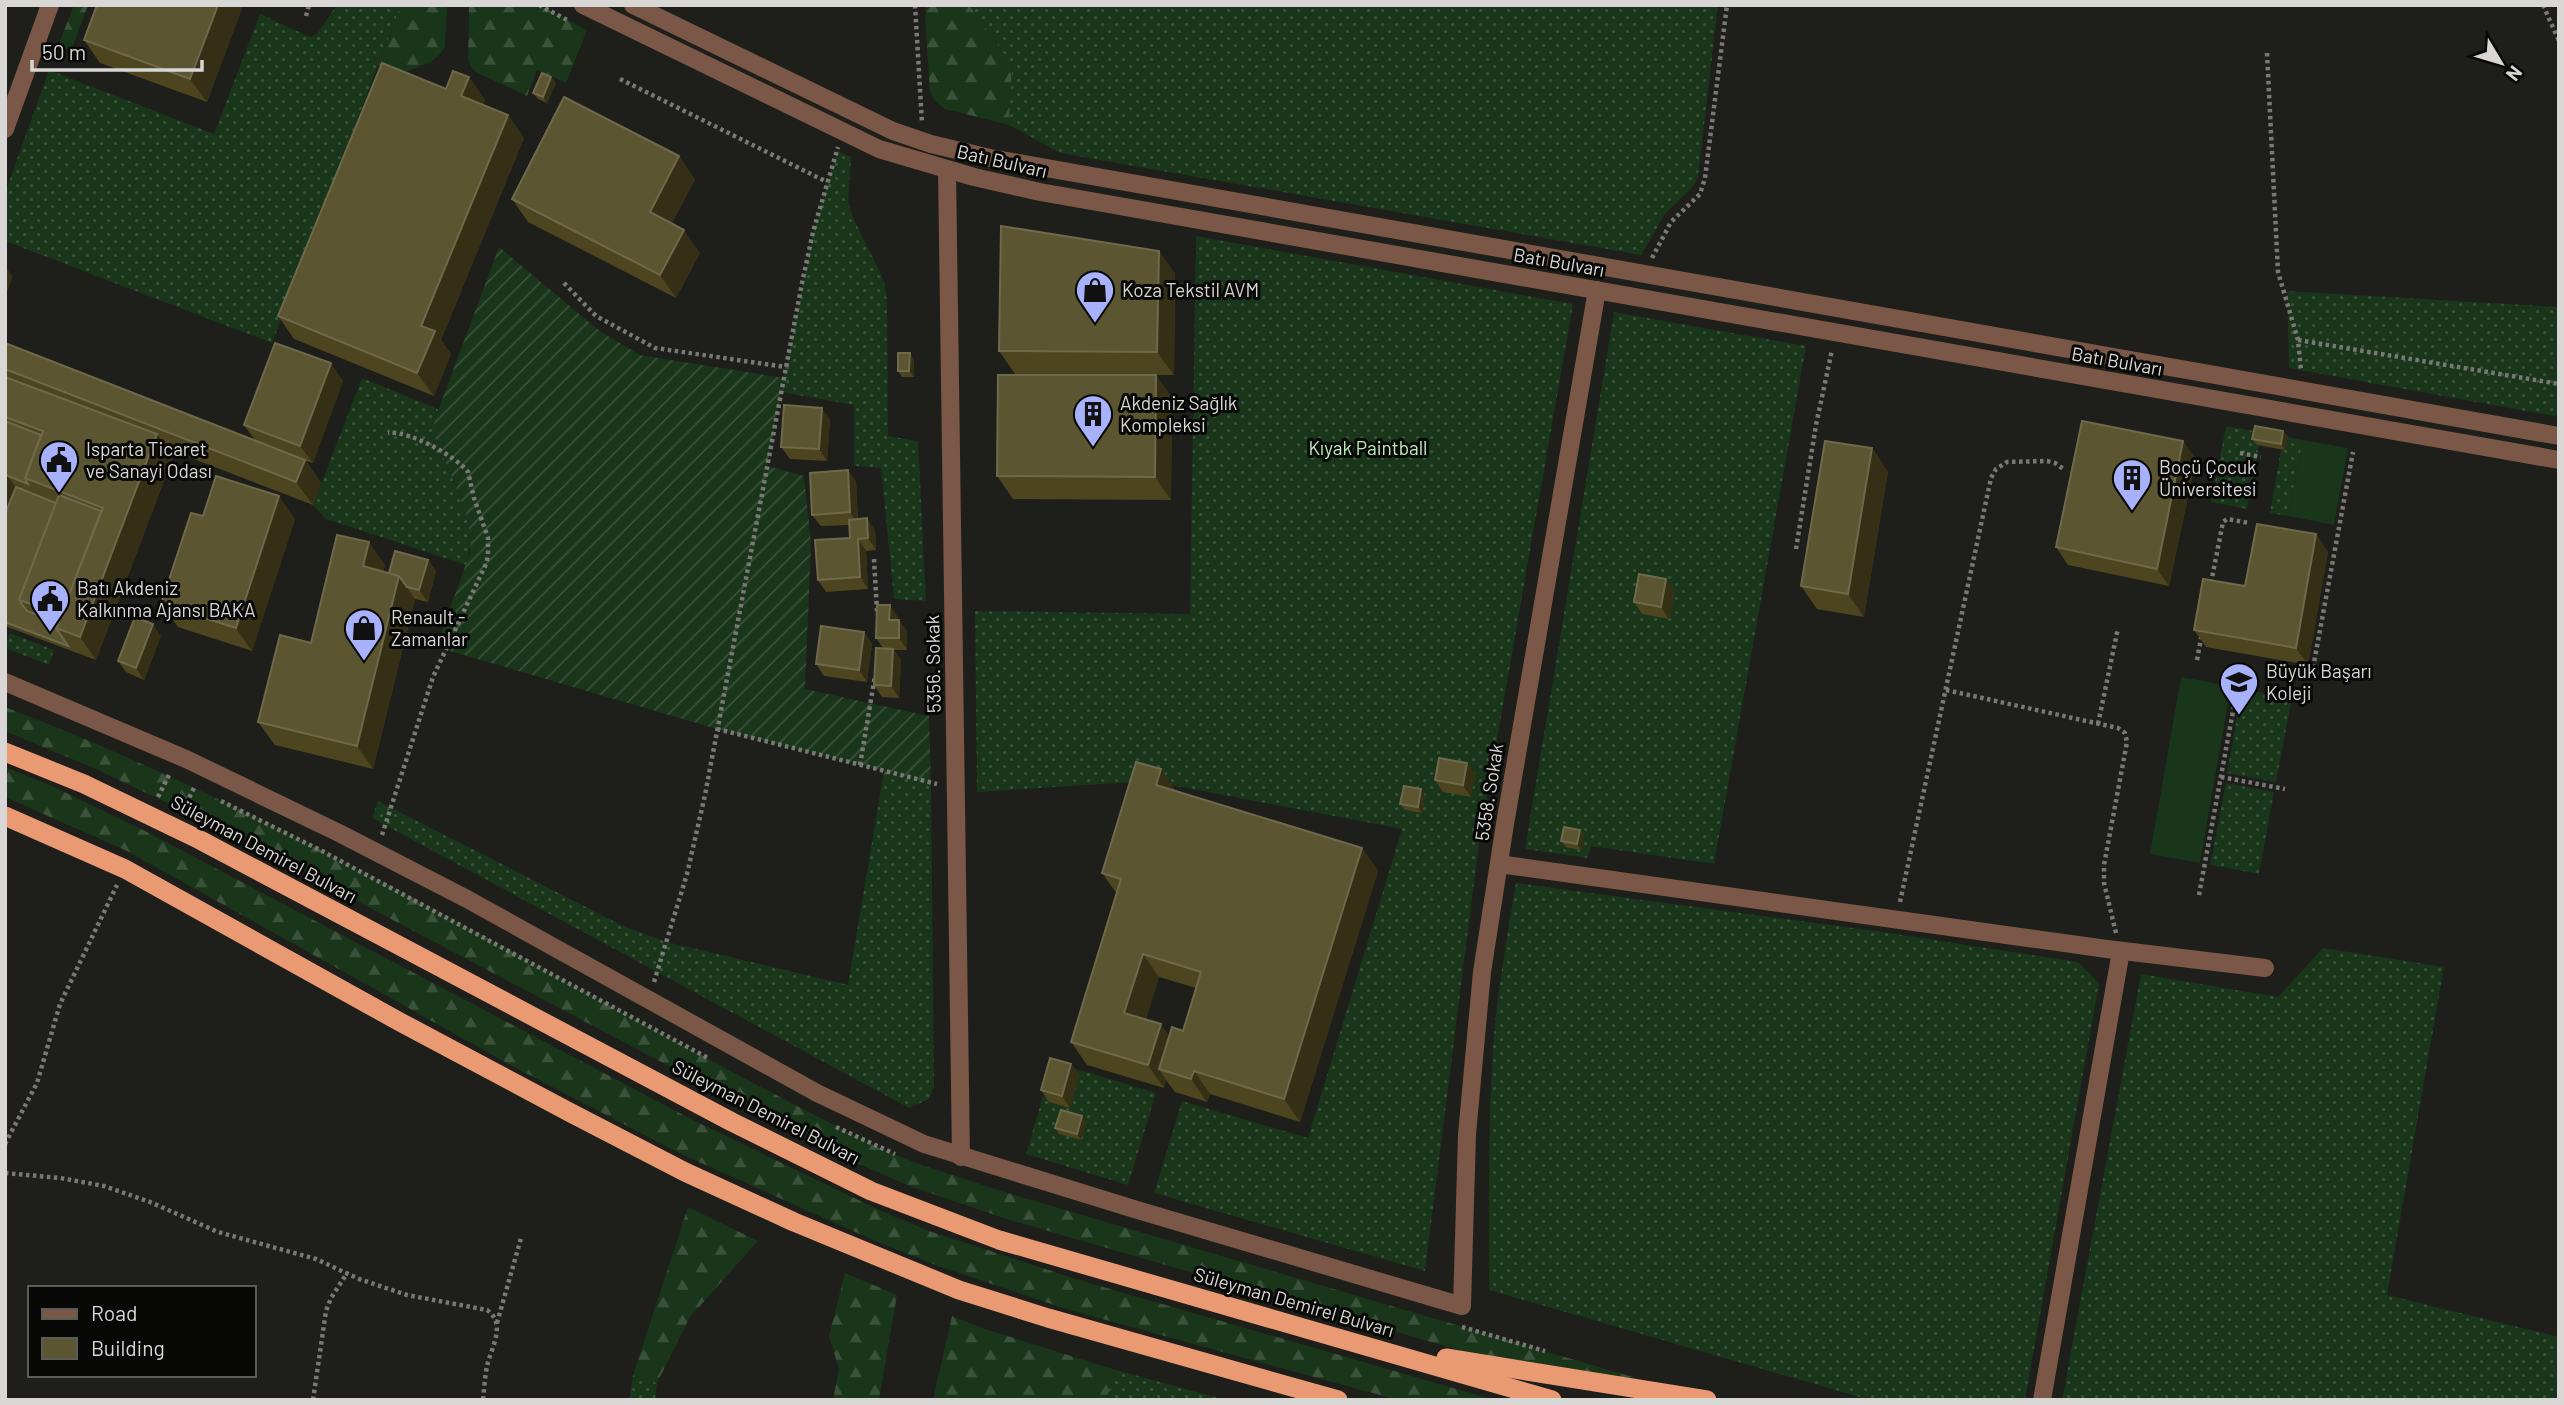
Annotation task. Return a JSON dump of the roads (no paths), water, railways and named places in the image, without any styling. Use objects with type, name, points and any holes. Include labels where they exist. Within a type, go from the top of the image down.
[{"type":"highway","name":"Süleyman Demirel Bulvarı","points":[[5,752],[85,784],[200,840],[732,1122],[871,1191],[999,1240],[1552,1400]]},
{"type":"highway","points":[[5,816],[125,869],[548,1101],[685,1172],[806,1227],[959,1290],[1060,1322],[1338,1400]]},
{"type":"highway","points":[[1362,1345],[1707,1400]]},
{"type":"street","points":[[5,129],[50,5]]},
{"type":"street","name":"Batı Bulvarı","points":[[583,5],[879,149],[947,170],[1040,192],[2559,460]]},
{"type":"street","name":"Batı Bulvarı","points":[[633,5],[864,118],[926,131],[989,158],[2559,436]]},
{"type":"street","name":"5356. Sokak","points":[[947,170],[961,1157]]},
{"type":"street","name":"5358. Sokak","points":[[961,1157],[1462,1306],[1467,1134],[1482,972],[1597,290]]},
{"type":"street","points":[[5,682],[198,765],[376,852],[467,899],[817,1093],[882,1125],[961,1157]]},
{"type":"street","points":[[1499,864],[2121,951],[2264,968]]},
{"type":"street","points":[[2042,1400],[2121,951]]},
{"type":"place","name":"Koza Tekstil AVM","points":[[1095,324]]},
{"type":"place","name":"Akdeniz Sağlık Kompleksi","points":[[1093,448]]},
{"type":"place","name":"Isparta Ticaret ve Sanayi Odası","points":[[59,494]]},
{"type":"place","name":"Boçü Çocuk Üniversitesi","points":[[2132,512]]},
{"type":"place","name":"Batı Akdeniz Kalkınma Ajansı BAKA","points":[[50,633]]},
{"type":"place","name":"Renault - Zamanlar","points":[[364,662]]},
{"type":"place","name":"Büyük Başarı Koleji","points":[[2239,716]]},
{"type":"park label","name":"Kıyak Paintball","points":[[1368,448]]}]
